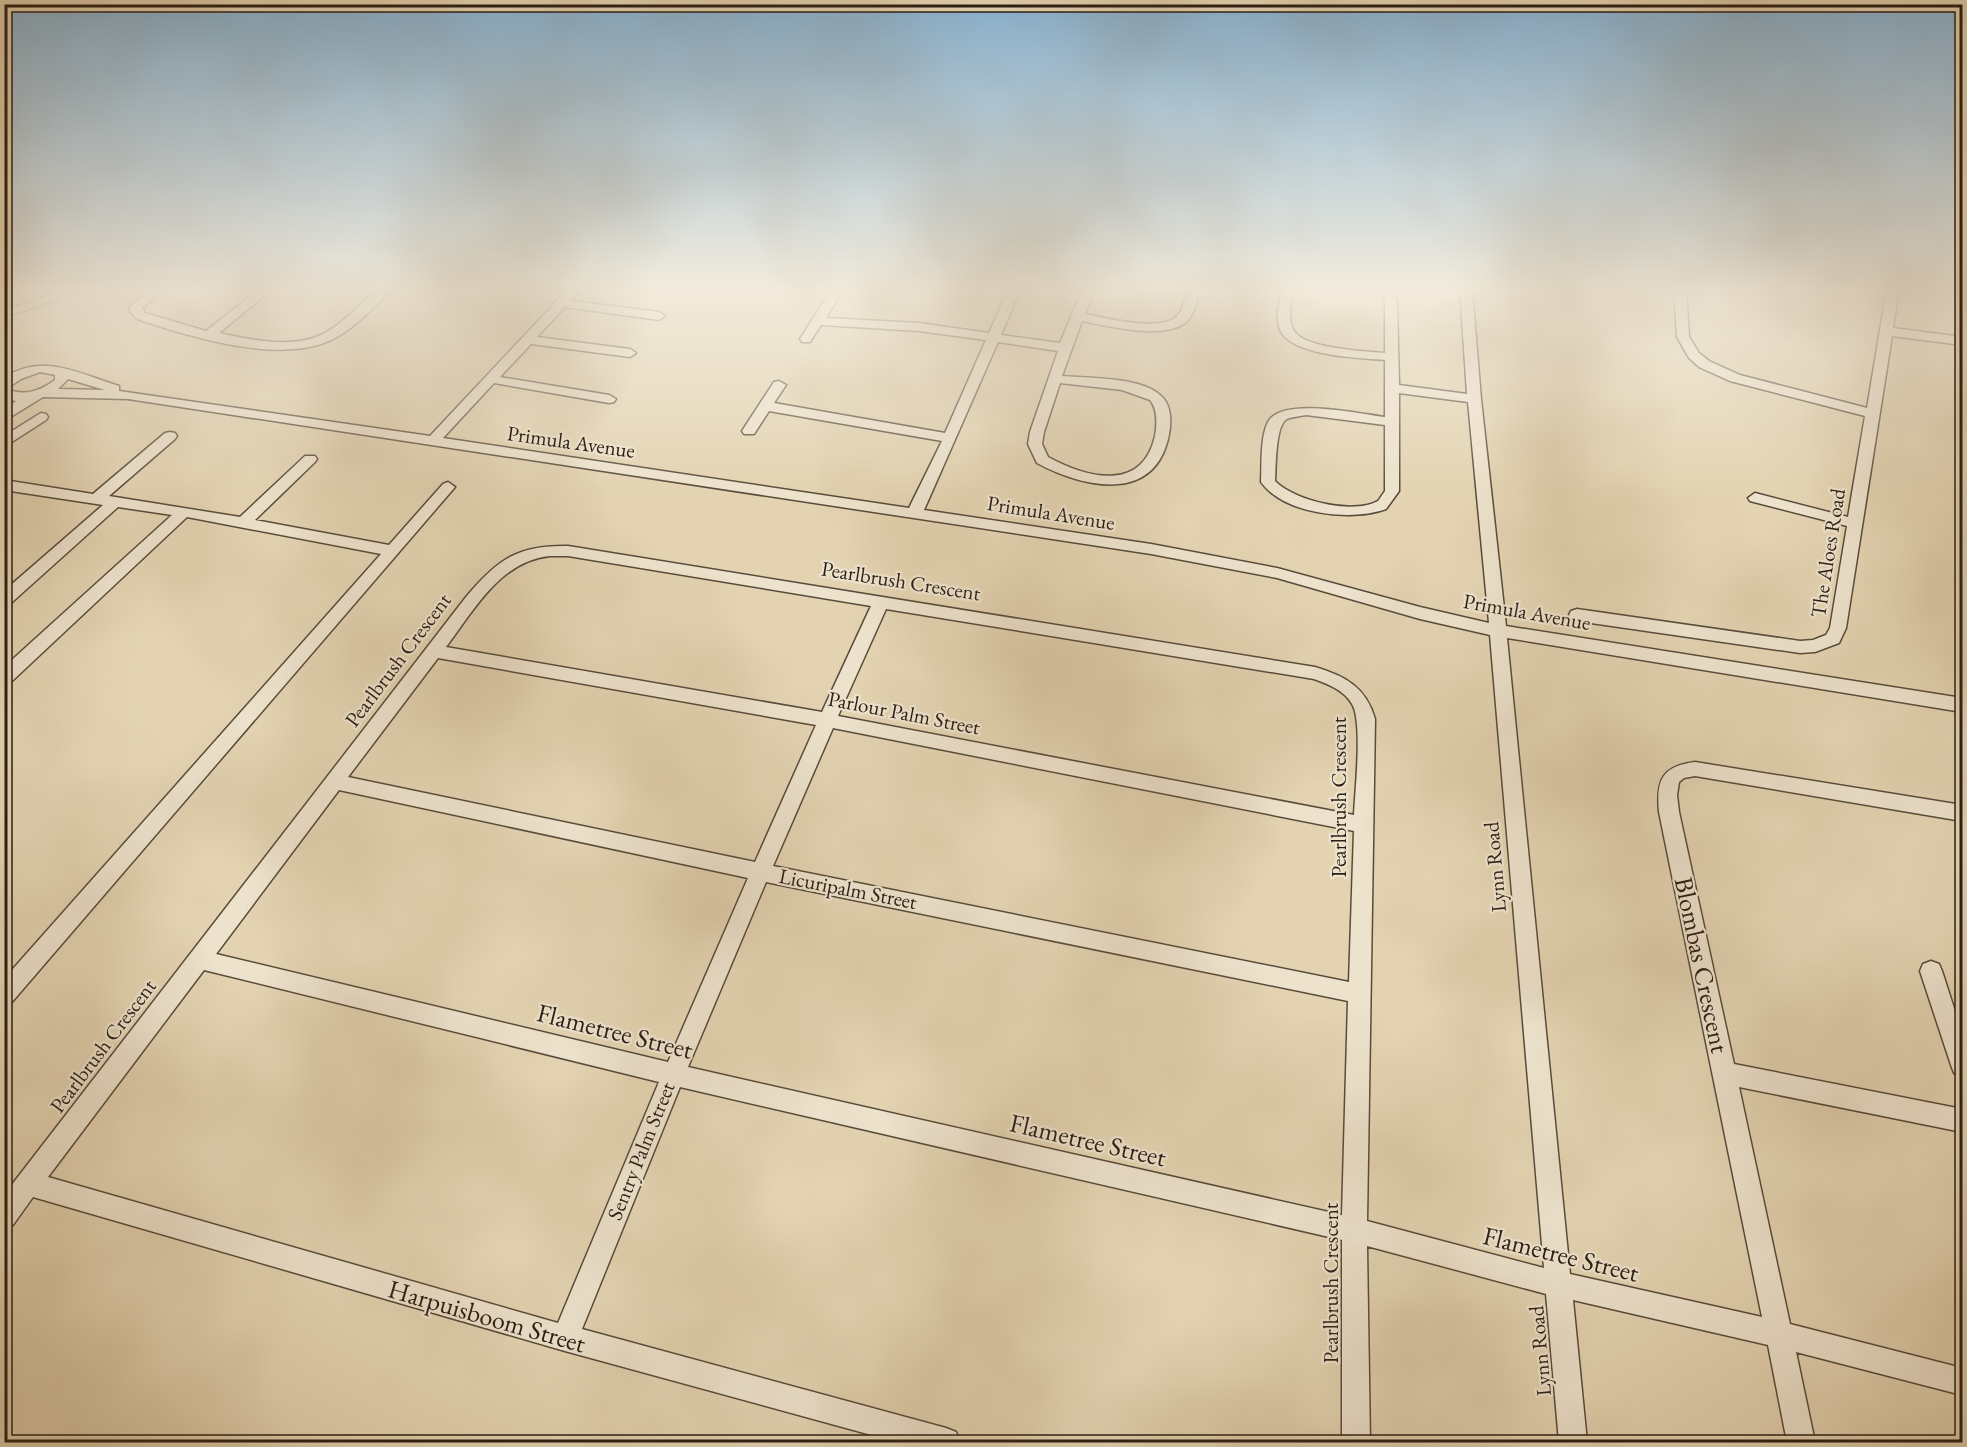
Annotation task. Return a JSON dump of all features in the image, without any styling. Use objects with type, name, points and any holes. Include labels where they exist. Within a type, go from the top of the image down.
[{"type":"street","points":[[432,442],[513,356]]},
{"type":"street","points":[[914,514],[985,356]]},
{"type":"street","points":[[1056,379],[1139,390],[1149,393],[1161,403],[1165,416],[1163,429],[1153,461],[1148,468],[1130,477],[1106,478],[1066,471],[1042,460],[1035,444],[1037,432],[1063,356]]},
{"type":"street","points":[[1378,356],[1390,357],[1392,388],[1392,491],[1388,500],[1380,506],[1350,509],[1309,505],[1288,499],[1268,482],[1270,439],[1275,422],[1282,416],[1306,411],[1391,422]]},
{"type":"street","name":"Lynn Road","points":[[1471,356],[1573,1443]]},
{"type":"street","points":[[1695,356],[1704,364],[1735,378],[1872,414]]},
{"type":"street","name":"The Aloes Road","points":[[1577,615],[1800,647],[1824,644],[1833,639],[1838,628],[1881,356]]},
{"type":"street","points":[[4,368],[39,369]]},
{"type":"street","points":[[4,386],[20,374],[39,369]]},
{"type":"street","name":"Primula Avenue","points":[[39,369],[53,369],[128,395]]},
{"type":"street","points":[[4,417],[37,394],[61,381],[62,373]]},
{"type":"street","points":[[491,379],[609,399]]},
{"type":"street","points":[[749,431],[779,386]]},
{"type":"street","points":[[1392,388],[1474,399]]},
{"type":"street","name":"Primula Avenue","points":[[5,393],[15,398],[37,394],[128,395],[1207,559],[1277,573],[1420,613],[1498,631],[1962,705]]},
{"type":"street","points":[[765,406],[950,438]]},
{"type":"street","points":[[4,443],[40,417]]},
{"type":"street","points":[[97,498],[170,436]]},
{"type":"street","points":[[243,523],[310,459]]},
{"type":"street","points":[[4,485],[184,512],[393,551]]},
{"type":"street","points":[[4,995],[13,973],[448,487]]},
{"type":"street","points":[[1755,498],[1854,523]]},
{"type":"street","points":[[4,600],[116,501]]},
{"type":"street","points":[[4,678],[184,512]]},
{"type":"street","name":"Pearlbrush Crescent","points":[[4,1216],[488,582],[518,556],[535,552],[568,551],[1315,673],[1333,679],[1353,691],[1362,701],[1366,719],[1354,1230],[1356,1443]]},
{"type":"street","name":"Sentry Palm Street","points":[[565,1338],[672,1074],[826,720],[881,602]]},
{"type":"street","name":"Parlour Palm Street","points":[[435,651],[826,720],[1364,825]]},
{"type":"street","name":"Blombas Crescent","points":[[1801,1443],[1666,790],[1672,777],[1685,770],[1727,773],[1962,813]]},
{"type":"street","name":"Licuripalm Street","points":[[335,782],[761,872],[1360,994]]},
{"type":"street","name":"Flametree Street","points":[[199,959],[672,1074],[1354,1230],[1558,1284],[1777,1334],[1962,1382]]},
{"type":"street","points":[[1931,971],[1962,1065]]},
{"type":"street","points":[[1725,1073],[1962,1120]]},
{"type":"street","name":"Harpuisboom Street","points":[[29,1184],[565,1338],[946,1443]]}]
